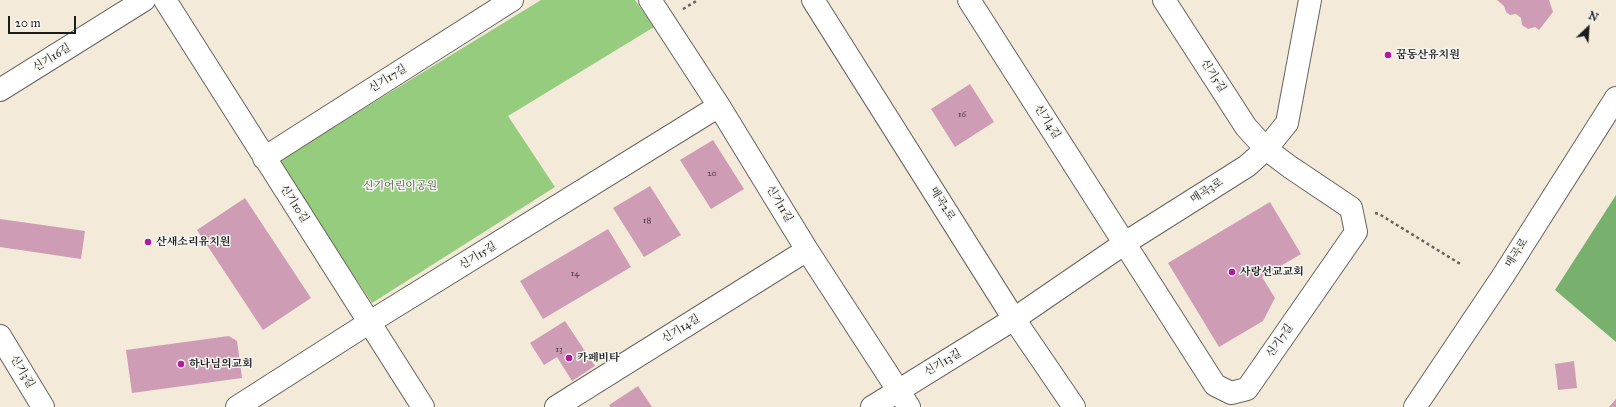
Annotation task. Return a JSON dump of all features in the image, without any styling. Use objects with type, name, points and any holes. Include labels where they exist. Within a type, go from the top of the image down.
[{"type":"street","name":"신기16길","points":[[0,90],[144,0]]},
{"type":"street","name":"신기10길","points":[[165,0],[423,407]]},
{"type":"street","name":"신기17길","points":[[264,158],[512,0]]},
{"type":"street","name":"신기11길","points":[[650,0],[719,106],[807,250],[903,399]]},
{"type":"street","name":"매곡2로","points":[[813,0],[1014,319],[1074,407]]},
{"type":"street","name":"신기4길","points":[[969,0],[1125,243]]},
{"type":"street","name":"신기5길","points":[[1164,0],[1246,127],[1266,149]]},
{"type":"street","name":"매곡3로","points":[[1014,319],[1125,243],[1246,166],[1266,149],[1287,123],[1310,0]]},
{"type":"street","name":"매곡로","points":[[1415,407],[1503,276],[1616,98]]},
{"type":"street","name":"신기15길","points":[[237,407],[370,322],[719,106]]},
{"type":"street","points":[[1266,149],[1350,208]]},
{"type":"street","name":"신기7길","points":[[1125,243],[1215,385],[1231,393],[1247,389],[1356,232],[1350,208]]},
{"type":"street","name":"신기14길","points":[[556,407],[807,250]]},
{"type":"street","name":"신기13길","points":[[872,407],[903,399],[1014,319]]},
{"type":"street","name":"신기3길","points":[[0,336],[43,407]]},
{"type":"path","points":[[681,10],[698,0]]},
{"type":"path","points":[[1350,208],[1380,214],[1462,265]]},
{"type":"green space","name":"신기어린이공원","points":[[541,0],[635,0],[654,27],[508,116],[555,187],[372,303],[278,161]]},
{"type":"green space","points":[[1616,195],[1616,342],[1555,290]]},
{"type":"building","points":[[1497,0],[1549,0],[1553,12],[1539,30],[1535,27],[1528,29],[1522,25],[1521,18],[1516,14],[1510,15],[1506,12],[1504,6]]},
{"type":"building","points":[[970,84],[994,122],[955,147],[931,109]]},
{"type":"building","points":[[713,140],[744,189],[711,209],[680,160]]},
{"type":"building","points":[[650,186],[681,235],[644,257],[613,208]]},
{"type":"building","points":[[245,198],[311,298],[263,330],[197,230]]},
{"type":"building","points":[[1270,202],[1301,254],[1262,277],[1275,298],[1263,321],[1219,347],[1168,263]]},
{"type":"building","points":[[0,219],[85,231],[81,259],[0,247]]},
{"type":"building","points":[[608,229],[631,267],[543,319],[520,281]]},
{"type":"building","points":[[565,321],[595,366],[572,381],[557,357],[544,365],[530,343]]},
{"type":"building","points":[[229,336],[237,341],[242,378],[132,393],[126,350]]},
{"type":"building","points":[[1574,361],[1577,388],[1558,390],[1555,364]]},
{"type":"building","points":[[638,386],[652,407],[610,407],[609,405]]},
{"type":"building","points":[[1616,399],[1616,407],[1609,407]]},
{"type":"place","name":"꿈동산유치원","points":[[1388,55]]},
{"type":"place","name":"산새소리유치원","points":[[148,242]]},
{"type":"place","name":"사랑선교교회","points":[[1232,272]]},
{"type":"place","name":"카페비타","points":[[569,358]]},
{"type":"place","name":"하나님의교회","points":[[181,364]]}]
